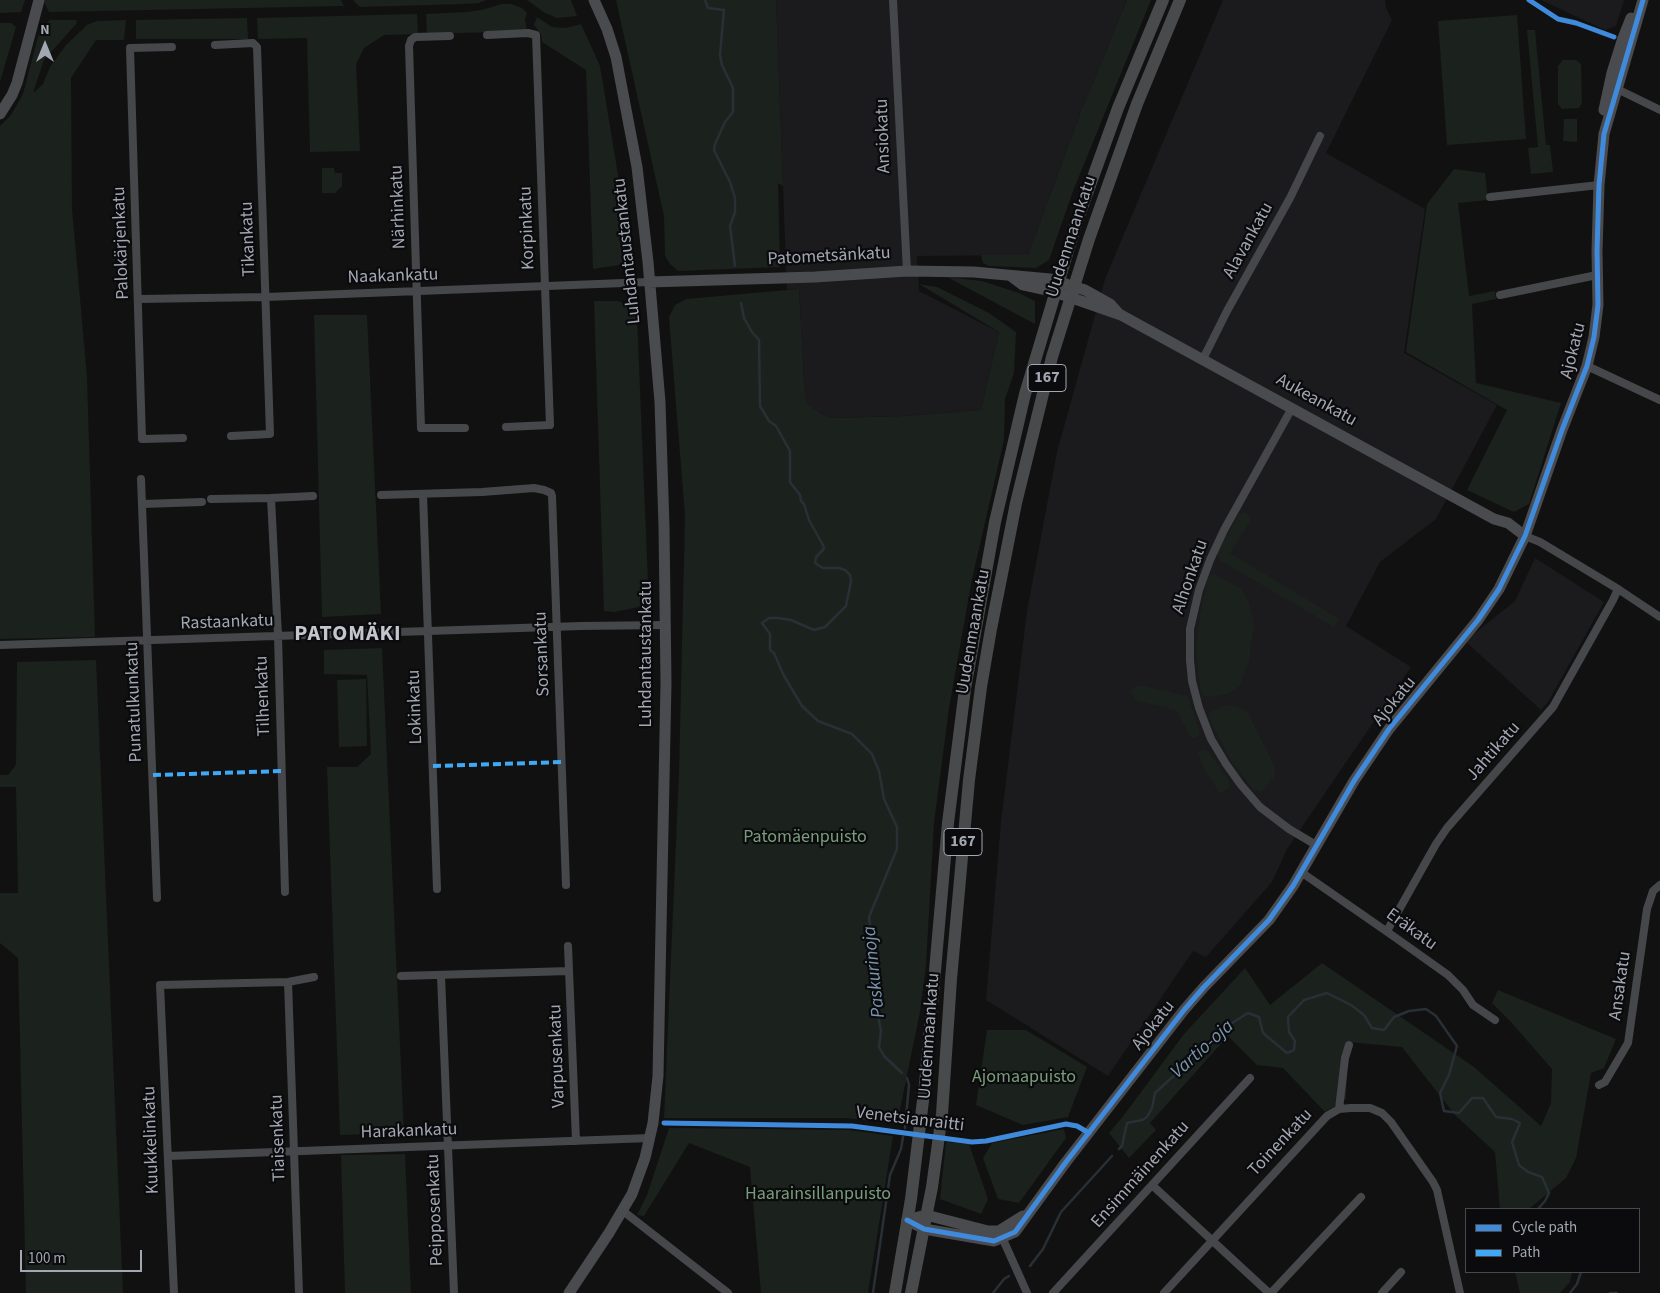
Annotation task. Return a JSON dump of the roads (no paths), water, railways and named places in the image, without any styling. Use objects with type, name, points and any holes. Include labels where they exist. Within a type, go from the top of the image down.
[{"type":"main road","name":"Uudenmaankatu","points":[[895,1293],[907,1220],[925,1084],[948,823],[965,689],[984,580],[1025,394],[1056,287],[1076,224],[1115,117],[1162,0]]},
{"type":"main road","name":"Uudenmaankatu","points":[[911,1293],[938,1150],[962,844],[969,780],[981,687],[1002,571],[1024,468],[1052,357],[1072,292],[1089,238],[1140,96],[1180,0]]},
{"type":"street","points":[[0,114],[17,83],[39,0]]},
{"type":"street","name":"Luhdantaustankatu","points":[[569,1293],[623,1211],[632,1194],[650,1138],[658,1076],[666,683],[660,402],[650,282],[637,167],[616,57],[607,29],[594,0]]},
{"type":"street","name":"Ansiokatu","points":[[894,0],[907,271]]},
{"type":"street","name":"Ajokatu","points":[[1001,1235],[1033,1207],[1184,1010],[1269,920],[1301,872],[1354,781],[1389,729],[1478,620],[1499,589],[1524,536],[1587,366],[1598,305],[1599,185],[1604,134],[1616,59],[1636,0]]},
{"type":"street","name":"Ajokatu","points":[[1613,87],[1643,0]]},
{"type":"street","name":"Korpinkatu","points":[[487,34],[528,33],[536,35],[550,425],[506,427]]},
{"type":"street","name":"Närhinkatu","points":[[450,36],[415,37],[411,40],[409,46],[421,428],[465,428]]},
{"type":"street","name":"Tikankatu","points":[[215,45],[253,44],[257,47],[270,434],[231,436]]},
{"type":"street","name":"Palokärjenkatu","points":[[172,47],[130,48],[142,440],[183,438]]},
{"type":"street","points":[[1613,87],[1660,110]]},
{"type":"street","name":"Alavankatu","points":[[1203,359],[1227,311],[1290,198],[1320,136]]},
{"type":"street","points":[[1490,197],[1599,185]]},
{"type":"street","name":"Patometsänkatu","points":[[650,282],[816,277],[907,271],[974,272],[1011,276],[1034,276],[1056,287],[1072,292]]},
{"type":"street","points":[[1500,295],[1597,275]]},
{"type":"street","name":"Naakankatu","points":[[138,299],[266,297],[650,282]]},
{"type":"street","name":"Aukeankatu","points":[[1072,292],[1085,290],[1110,304],[1120,315],[1494,518],[1504,531],[1524,536]]},
{"type":"street","points":[[1587,366],[1660,400]]},
{"type":"street","name":"Alhonkatu","points":[[1292,408],[1224,530],[1210,560],[1198,590],[1190,628],[1190,660],[1192,681],[1199,708],[1211,739],[1240,785],[1260,807],[1289,829],[1316,845]]},
{"type":"street","name":"Punatulkunkatu","points":[[141,479],[157,898]]},
{"type":"street","name":"Sorsankatu","points":[[423,494],[534,488],[551,493],[566,885]]},
{"type":"street","points":[[381,495],[423,494]]},
{"type":"street","name":"Lokinkatu","points":[[423,494],[437,889]]},
{"type":"street","points":[[211,499],[313,496]]},
{"type":"street","name":"Tilhenkatu","points":[[272,498],[285,892]]},
{"type":"street","points":[[143,504],[202,502]]},
{"type":"street","points":[[1524,536],[1540,542],[1660,617]]},
{"type":"street","name":"Jahtikatu","points":[[1387,931],[1442,836],[1553,707],[1614,600],[1618,589]]},
{"type":"street","name":"Rastaankatu","points":[[0,645],[666,625]]},
{"type":"street","name":"Eräkatu","points":[[1301,872],[1448,975],[1463,990],[1473,1004],[1495,1020]]},
{"type":"street","name":"Ansakatu","points":[[1599,1085],[1605,1082],[1628,1043],[1647,910],[1653,891],[1660,885]]},
{"type":"street","name":"Varpusenkatu","points":[[568,946],[576,1141]]},
{"type":"street","points":[[401,976],[569,971]]},
{"type":"street","name":"Peipposenkatu","points":[[441,976],[454,1293]]},
{"type":"street","points":[[288,982],[314,977]]},
{"type":"street","name":"Kuukkelinkatu","points":[[174,1293],[160,985],[288,982]]},
{"type":"street","name":"Tiaisenkatu","points":[[288,982],[299,1293]]},
{"type":"street","points":[[1339,1109],[1345,1058],[1349,1045]]},
{"type":"street","name":"Ensimmäinenkatu","points":[[1053,1293],[1250,1078]]},
{"type":"street","name":"Toinenkatu","points":[[1164,1293],[1326,1116],[1339,1109],[1370,1108],[1382,1113],[1391,1122],[1437,1190],[1460,1293]]},
{"type":"street","name":"Harakankatu","points":[[168,1156],[650,1138]]},
{"type":"street","points":[[1152,1185],[1270,1293],[1361,1197]]},
{"type":"street","points":[[623,1211],[728,1293]]},
{"type":"street","points":[[907,1220],[926,1215],[1001,1235],[1027,1293]]},
{"type":"street","points":[[907,1220],[924,1229],[994,1241],[1001,1235]]},
{"type":"street","points":[[1382,1293],[1401,1272]]},
{"type":"waterway","name":"Paskurinoja","points":[[705,0],[708,8],[724,10],[720,55],[722,65],[733,88],[733,112],[725,122],[714,150],[730,182],[735,198],[735,212],[730,226],[735,266]]},
{"type":"waterway","name":"Paskurinoja","points":[[741,303],[744,318],[759,340],[760,406],[769,421],[776,426],[790,451],[790,482],[800,495],[809,520],[824,547],[816,557],[815,563],[823,568],[845,570],[850,575],[851,581],[846,606],[825,627],[814,630],[791,620],[778,618],[769,618],[762,623],[770,634],[770,650],[774,653],[783,674],[802,706],[818,721],[852,734],[872,754],[879,771],[884,799],[897,827],[897,849],[869,917],[881,1031],[879,1047],[884,1056],[902,1073]]},
{"type":"waterway","name":"Vartio-oja","points":[[1119,1149],[1122,1146],[1127,1123],[1147,1117],[1152,1108],[1155,1093],[1229,1025],[1248,1013],[1259,1017],[1263,1033],[1287,1053],[1294,1050],[1295,1041],[1289,1032],[1288,1017],[1304,1000],[1327,993],[1351,1005],[1364,1015],[1372,1028],[1384,1030],[1394,1017],[1409,1011],[1426,1009],[1436,1016],[1457,1046],[1449,1075],[1440,1093],[1444,1111],[1459,1113],[1472,1098],[1483,1098],[1496,1117],[1512,1119],[1520,1123],[1512,1142],[1519,1165],[1528,1172],[1542,1177],[1549,1193],[1539,1208]]},
{"type":"waterway","name":"Paskurinoja","points":[[905,1128],[909,1085],[907,1078]]},
{"type":"waterway","name":"Paskurinoja","points":[[873,1293],[890,1175],[901,1149],[903,1137]]},
{"type":"waterway","name":"Vartio-oja","points":[[1030,1266],[1043,1249],[1061,1212],[1112,1156]]},
{"type":"waterway","name":"Vartio-oja","points":[[1570,1293],[1577,1284],[1581,1273]]},
{"type":"waterway","name":"Vartio-oja","points":[[993,1293],[1004,1279],[1009,1276]]},
{"type":"waterway","name":"Vartio-oja","points":[[1610,1293],[1617,1293]]},
{"type":"district","name":"PATOMÄKI","points":[[348,635]]},
{"type":"park label","name":"Patomäenpuisto","points":[[805,838]]},
{"type":"park label","name":"Ajomaapuisto","points":[[1024,1078]]},
{"type":"park label","name":"Haarainsillanpuisto","points":[[818,1195]]}]
